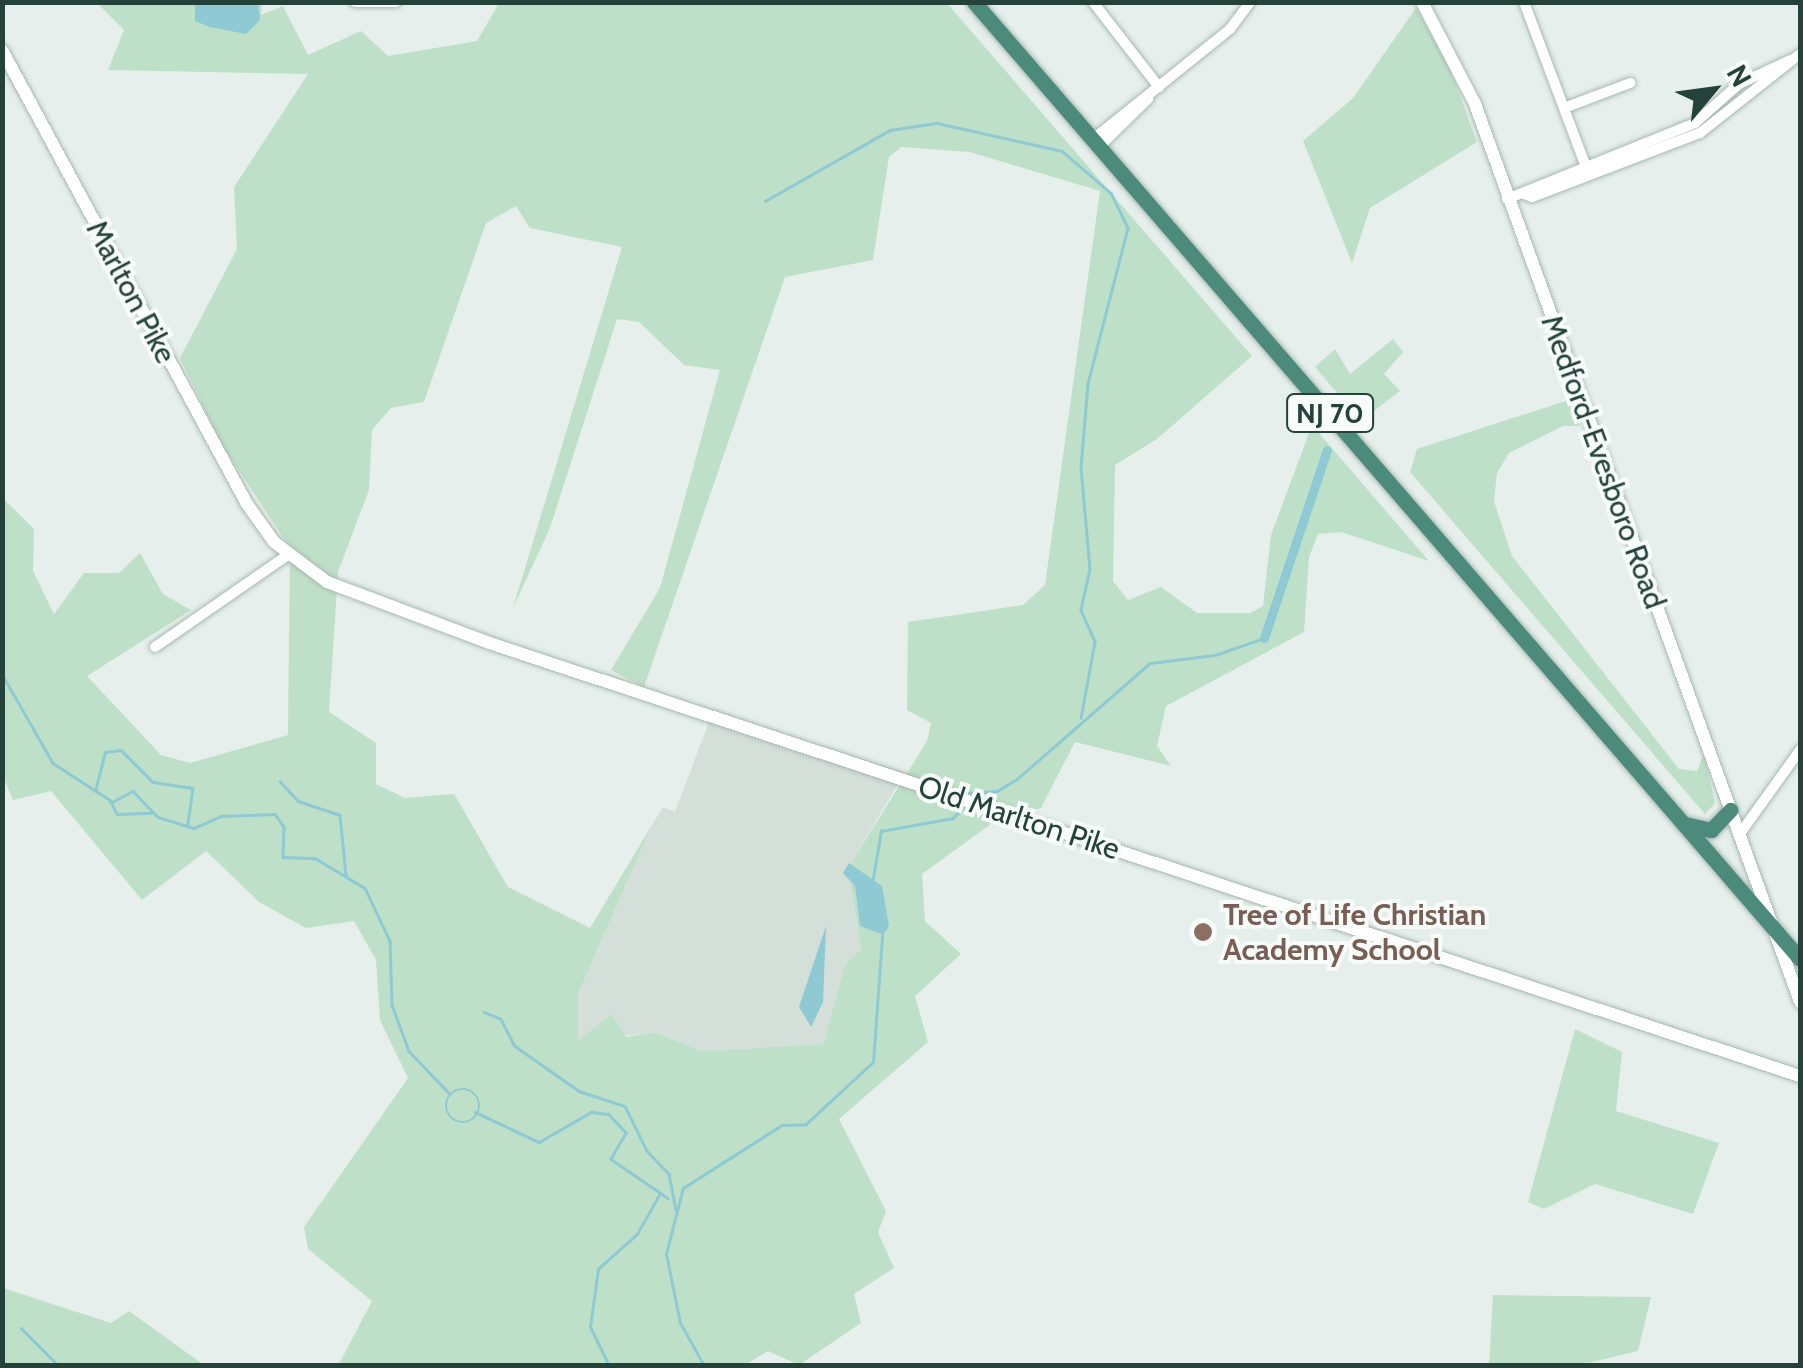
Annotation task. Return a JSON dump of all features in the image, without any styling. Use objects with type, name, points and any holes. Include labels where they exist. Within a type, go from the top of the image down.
[{"type":"highway","name":"NJ 70","points":[[974,2],[1800,960]]},
{"type":"highway","points":[[1685,824],[1712,830],[1730,810]]},
{"type":"street","points":[[356,2],[396,2]]},
{"type":"street","points":[[1092,2],[1156,90]]},
{"type":"street","points":[[1095,143],[1248,12],[1250,2]]},
{"type":"street","name":"Medford-Evesboro Road","points":[[1422,2],[1466,82],[1800,1002]]},
{"type":"street","points":[[1524,2],[1587,170]]},
{"type":"street","name":"Marlton Pike","points":[[2,50],[264,531]]},
{"type":"street","points":[[1507,198],[1522,193],[1532,197],[1695,123],[1739,84],[1795,57]]},
{"type":"street","points":[[1564,108],[1630,83]]},
{"type":"street","name":"Old Marlton Pike","points":[[264,531],[288,556],[327,582],[395,611],[1798,1075]]},
{"type":"street","points":[[155,647],[288,556]]},
{"type":"street","points":[[1739,835],[1800,750]]},
{"type":"shaded area","points":[[712,714],[905,772],[848,868],[861,949],[845,964],[825,1044],[702,1051],[654,1032],[578,1042],[578,994],[652,825],[663,807],[675,812]]},
{"type":"green space","points":[[946,2],[1252,356],[1157,439],[1115,465],[1113,581],[1128,600],[1161,587],[1197,613],[1250,613],[1263,606],[1271,535],[1312,425],[1429,561],[1341,532],[1318,534],[1309,557],[1304,632],[1166,706],[1157,746],[1171,766],[1075,742],[1041,808],[991,824],[922,874],[925,921],[961,954],[915,996],[928,1042],[839,1119],[886,1211],[878,1232],[894,1268],[854,1294],[861,1323],[799,1365],[768,1351],[743,1366],[338,1366],[372,1301],[308,1249],[304,1227],[408,1078],[380,1020],[376,960],[354,921],[306,928],[259,902],[206,851],[142,900],[51,791],[13,800],[2,774],[2,497],[34,529],[33,571],[54,614],[84,573],[119,573],[140,553],[163,594],[191,610],[87,676],[161,755],[190,763],[288,735],[290,548],[221,443],[180,358],[237,249],[234,187],[308,74],[108,70],[124,30],[97,3],[262,3],[261,15],[283,6],[308,55],[361,31],[388,56],[477,41],[499,3]],"holes":[[[901,147],[970,152],[1100,191],[1045,585],[1023,605],[908,622],[907,710],[931,723],[927,741],[848,868],[861,949],[845,964],[824,1044],[702,1051],[654,1032],[626,1037],[612,1014],[578,1041],[578,994],[652,825],[590,928],[508,887],[454,794],[405,798],[376,784],[376,743],[329,712],[338,572],[369,490],[372,430],[391,408],[424,402],[486,223],[516,206],[530,228],[622,247],[513,608],[550,528],[617,319],[639,322],[684,365],[720,370],[660,588],[611,670],[644,687],[785,277],[873,260],[889,157]]]},
{"type":"green space","points":[[1416,8],[1449,66],[1477,142],[1370,208],[1352,263],[1303,141],[1353,98]]},
{"type":"green space","points":[[1393,339],[1403,352],[1384,374],[1400,391],[1361,421],[1315,367],[1335,349],[1350,374]]},
{"type":"green space","points":[[1569,400],[1580,426],[1563,426],[1509,453],[1497,473],[1494,501],[1512,556],[1679,769],[1697,771],[1704,754],[1715,803],[1705,814],[1410,472],[1417,449]]},
{"type":"green space","points":[[1575,1029],[1622,1052],[1616,1111],[1719,1143],[1693,1214],[1595,1184],[1544,1209],[1528,1202]]},
{"type":"green space","points":[[3,1288],[111,1323],[129,1311],[204,1365],[3,1365]]},
{"type":"green space","points":[[1493,1295],[1651,1297],[1638,1351],[1580,1365],[1489,1366]]},
{"type":"water","points":[[195,3],[258,3],[260,20],[246,34],[210,27],[195,21]]},
{"type":"water","points":[[849,863],[882,886],[889,926],[883,935],[860,926],[855,886],[843,873]]},
{"type":"water","points":[[826,926],[823,1002],[811,1027],[799,1007]]},
{"type":"waterway","points":[[765,201],[890,130],[937,123],[1062,151],[1111,193],[1128,228],[1088,384],[1081,467],[1090,569],[1081,610],[1095,642],[1081,718]]},
{"type":"waterway","points":[[1264,638],[1327,450]]},
{"type":"waterway","points":[[968,793],[997,791],[1017,779],[1150,663],[1215,655],[1264,638]]},
{"type":"waterway","points":[[2,674],[53,763],[110,800],[117,814],[151,813]]},
{"type":"waterway","points":[[95,791],[105,752],[121,750],[153,782],[193,788],[188,824]]},
{"type":"waterway","points":[[280,781],[298,801],[340,815],[346,875]]},
{"type":"waterway","points":[[112,802],[133,791],[158,817],[194,828],[221,816],[275,814],[284,827],[283,857],[315,858],[365,888],[390,941],[392,1005],[409,1051],[448,1092]]},
{"type":"waterway","points":[[872,884],[881,831],[953,818],[962,809]]},
{"type":"waterway","points":[[704,1366],[680,1323],[666,1254],[683,1188],[782,1125],[806,1124],[873,1062],[882,936]]},
{"type":"waterway","points":[[484,1012],[501,1019],[515,1046],[579,1091],[625,1106],[647,1151],[669,1174],[676,1209]]},
{"type":"waterway","points":[[463,1089],[475,1094],[480,1106],[475,1118],[463,1123],[451,1118],[446,1106],[451,1094],[463,1089]]},
{"type":"waterway","points":[[475,1112],[539,1142],[591,1112],[609,1114],[626,1133],[611,1159],[668,1198]]},
{"type":"waterway","points":[[609,1366],[590,1327],[598,1269],[637,1234],[659,1195]]},
{"type":"waterway","points":[[21,1328],[59,1366]]},
{"type":"waterway","points":[[2,1362],[10,1366]]},
{"type":"place","name":"Tree of Life Christian Academy School","points":[[1203,932]]}]
